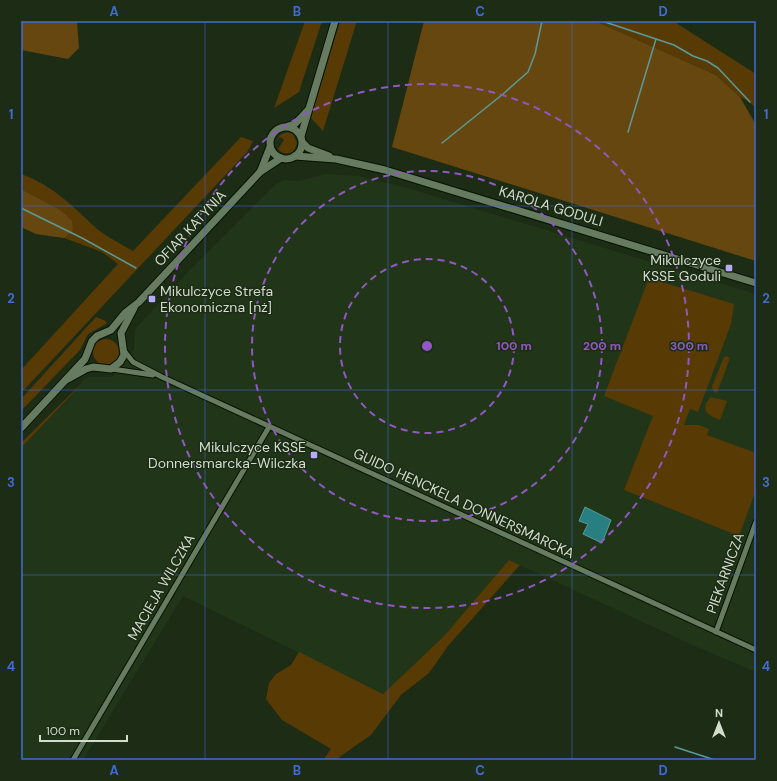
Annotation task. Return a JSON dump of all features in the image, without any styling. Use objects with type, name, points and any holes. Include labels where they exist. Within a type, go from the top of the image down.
[{"type":"street","points":[[308,109],[295,124],[275,130],[270,138],[270,147],[275,154],[281,158],[286,159],[295,156],[301,151],[308,109],[335,21]]},
{"type":"street","points":[[287,126],[297,130],[302,139]]},
{"type":"street","name":"KAROLA GODULI","points":[[302,139],[308,148],[336,159],[415,179],[756,282]]},
{"type":"street","name":"OFIAR KATYNIA","points":[[260,172],[269,154],[270,147]]},
{"type":"street","name":"KAROLA GODULI","points":[[295,156],[336,159]]},
{"type":"street","name":"OFIAR KATYNIA","points":[[21,428],[85,359],[92,341],[111,330],[125,313],[139,302],[260,172],[281,158]]},
{"type":"street","name":"OFIAR KATYNIA","points":[[62,383],[86,369],[98,367],[111,369],[120,362],[123,346],[123,327],[139,302]]},
{"type":"street","points":[[103,334],[114,336],[123,346]]},
{"type":"street","name":"GUIDO HENCKELA DONNERSMARCKA","points":[[123,346],[128,358],[133,362],[162,377],[756,650]]},
{"type":"street","points":[[89,351],[90,359],[98,367]]},
{"type":"street","name":"GUIDO HENCKELA DONNERSMARCKA","points":[[111,369],[122,369],[162,377]]},
{"type":"street","name":"MACIEJA WILCZKA","points":[[73,760],[269,426]]},
{"type":"street","name":"PIEKARNICZA","points":[[716,632],[756,522]]},
{"type":"shaded area","points":[[21,21],[77,21],[79,48],[68,59],[21,50]]},
{"type":"shaded area","points":[[305,21],[322,21],[299,92],[274,108]]},
{"type":"shaded area","points":[[340,21],[357,21],[323,131],[311,118]]},
{"type":"shaded area","points":[[424,21],[595,21],[716,75],[740,97],[756,125],[756,261],[392,147]]},
{"type":"shaded area","points":[[595,21],[673,21],[756,74],[756,108],[748,101],[740,97],[716,75]]},
{"type":"shaded area","points":[[287,132],[293,134],[297,143],[293,151],[286,154],[278,149],[284,140],[280,137],[276,142],[280,135]]},
{"type":"shaded area","points":[[241,137],[253,141],[248,151],[21,393],[21,370],[118,264],[102,252],[64,238],[73,231],[59,209],[21,189],[21,174],[53,190],[96,228],[133,251]]},
{"type":"shaded area","points":[[327,174],[358,176],[411,189],[756,294],[756,672],[697,647],[509,560],[444,636],[383,694],[183,596],[83,760],[21,760],[21,448],[88,377],[112,377],[134,349],[135,329],[190,270],[276,184],[284,180],[298,181]]},
{"type":"shaded area","points":[[21,189],[59,209],[72,221],[73,231],[64,238],[36,234],[21,227]]},
{"type":"shaded area","points":[[649,278],[734,304],[731,324],[698,412],[690,409],[684,425],[699,425],[709,429],[707,435],[756,453],[756,490],[739,536],[624,490],[653,416],[604,396]]},
{"type":"shaded area","points":[[96,317],[106,321],[106,324],[88,334],[80,350],[21,411],[21,399]]},
{"type":"shaded area","points":[[106,339],[115,343],[119,352],[115,361],[106,365],[97,361],[93,352],[97,343]]},
{"type":"shaded area","points":[[727,356],[730,358],[717,393],[713,391],[712,386],[724,357]]},
{"type":"shaded area","points":[[88,377],[21,448],[21,443]]},
{"type":"shaded area","points":[[711,397],[727,401],[720,420],[708,414],[706,410],[706,403]]},
{"type":"shaded area","points":[[509,560],[520,565],[448,646],[429,673],[401,695],[371,735],[337,760],[323,760],[331,749],[282,720],[266,699],[269,683],[276,674],[291,665],[299,652],[383,694],[444,636]]},
{"type":"water","points":[[585,507],[611,520],[602,543],[583,534],[588,524],[579,521]]},
{"type":"waterway","points":[[442,143],[528,72],[535,54],[542,21]]},
{"type":"waterway","points":[[602,21],[674,45],[693,56],[707,61],[718,68],[750,102]]},
{"type":"waterway","points":[[628,132],[656,39]]},
{"type":"waterway","points":[[21,208],[82,238],[136,268]]},
{"type":"waterway","points":[[675,747],[715,760]]},
{"type":"place","name":"Mikulczyce KSSE Goduli","points":[[729,268]]},
{"type":"place","name":"Mikulczyce Strefa Ekonomiczna [nż]","points":[[152,299]]},
{"type":"place","name":"Mikulczyce KSSE Donnersmarcka-Wilczka","points":[[314,455]]}]
